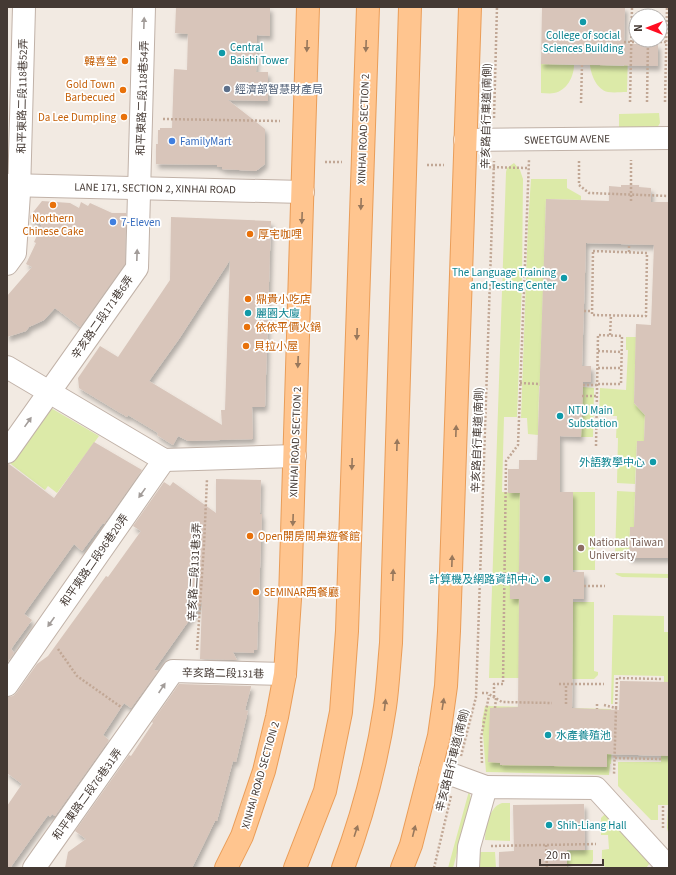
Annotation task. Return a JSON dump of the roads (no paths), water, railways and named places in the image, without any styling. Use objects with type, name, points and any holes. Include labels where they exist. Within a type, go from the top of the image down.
[{"type":"main road","name":"XINHAI ROAD SECTION 2","points":[[226,868],[242,836],[264,771],[277,718],[285,674],[290,599],[295,456],[308,7]]},
{"type":"main road","name":"XINHAI ROAD SECTION 2","points":[[295,868],[325,791],[341,712],[346,631],[368,7]]},
{"type":"main road","points":[[343,868],[357,829],[371,775],[385,707],[391,643],[410,7]]},
{"type":"main road","points":[[402,868],[411,845],[430,770],[438,736],[446,686],[470,7]]},
{"type":"street","name":"和平東路二段118巷52弄","points":[[7,264],[15,253],[13,185],[24,7]]},
{"type":"street","name":"和平東路二段118巷54弄","points":[[139,188],[144,7]]},
{"type":"street","name":"SWEETGUM AVENE","points":[[465,140],[669,138]]},
{"type":"street","name":"LANE 171, SECTION 2, XINHAI ROAD","points":[[13,185],[303,192]]},
{"type":"street","name":"辛亥路二段171巷6弄","points":[[7,452],[137,268],[139,188]]},
{"type":"street","points":[[7,367],[164,460],[295,456]]},
{"type":"street","name":"和平東路二段96巷20弄","points":[[7,685],[164,460]]},
{"type":"street","name":"辛亥路二段131巷","points":[[140,720],[173,671],[285,674]]},
{"type":"street","name":"和平東路二段76巷31弄","points":[[34,868],[140,720]]},
{"type":"street","points":[[430,770],[456,776],[484,786],[596,788],[669,868]]},
{"type":"street","points":[[468,868],[469,847],[484,786]]},
{"type":"place","name":"College of social Sciences Building","points":[[583,22]]},
{"type":"place","name":"Central Baishi Tower","points":[[222,53]]},
{"type":"place","name":"韓喜堂","points":[[125,61]]},
{"type":"place","name":"經濟部智慧財產局","points":[[227,89]]},
{"type":"place","name":"Gold Town Barbecued","points":[[123,90]]},
{"type":"place","name":"Da Lee Dumpling","points":[[124,117]]},
{"type":"place","name":"FamilyMart","points":[[172,141]]},
{"type":"place","name":"Northern Chinese Cake","points":[[53,205]]},
{"type":"place","name":"7-Eleven","points":[[113,222]]},
{"type":"place","name":"厚宅咖哩","points":[[250,234]]},
{"type":"place","name":"The Language Training and Testing Center","points":[[564,278]]},
{"type":"place","name":"鼎貴小吃店","points":[[248,299]]},
{"type":"place","name":"麗園大廈","points":[[248,313]]},
{"type":"place","name":"依依平價火鍋","points":[[247,327]]},
{"type":"place","name":"貝拉小屋","points":[[246,346]]},
{"type":"place","name":"NTU Main Substation","points":[[560,416]]},
{"type":"place","name":"外語教學中心","points":[[653,462]]},
{"type":"place","name":"Open開房間桌遊餐館","points":[[250,536]]},
{"type":"place","name":"National Taiwan University","points":[[581,548]]},
{"type":"place","name":"計算機及網路資訊中心","points":[[547,579]]},
{"type":"place","name":"SEMINAR西餐廳","points":[[256,592]]},
{"type":"place","name":"水產養殖池","points":[[548,735]]},
{"type":"place","name":"Shih-Liang Hall","points":[[549,825]]}]
